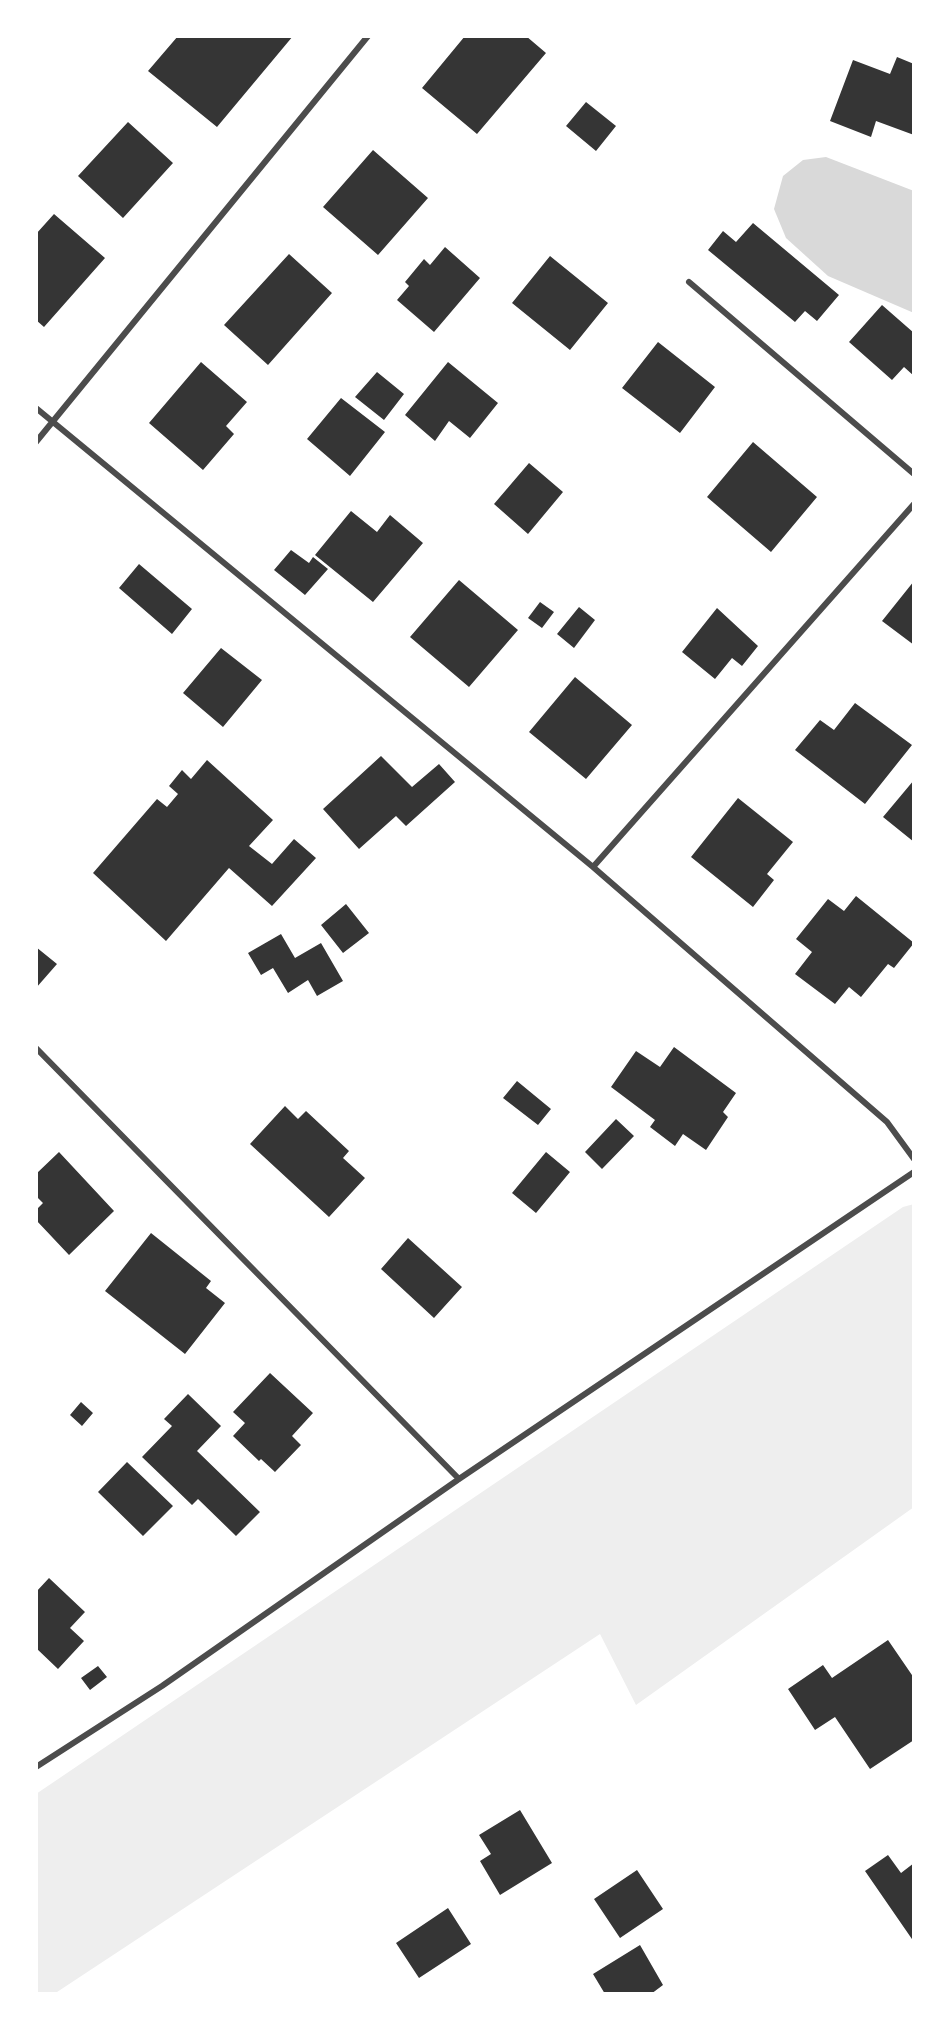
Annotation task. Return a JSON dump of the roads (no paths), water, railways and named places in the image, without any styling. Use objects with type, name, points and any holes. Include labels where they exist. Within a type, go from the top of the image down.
[{"type":"street","points":[[36,442],[368,36]]},
{"type":"street","points":[[688,282],[914,474]]},
{"type":"street","points":[[36,408],[593,867],[887,1122],[914,1159]]},
{"type":"street","points":[[593,867],[914,504]]},
{"type":"street","points":[[36,1047],[459,1479]]},
{"type":"street","points":[[36,1767],[162,1686],[459,1479],[914,1172]]}]
